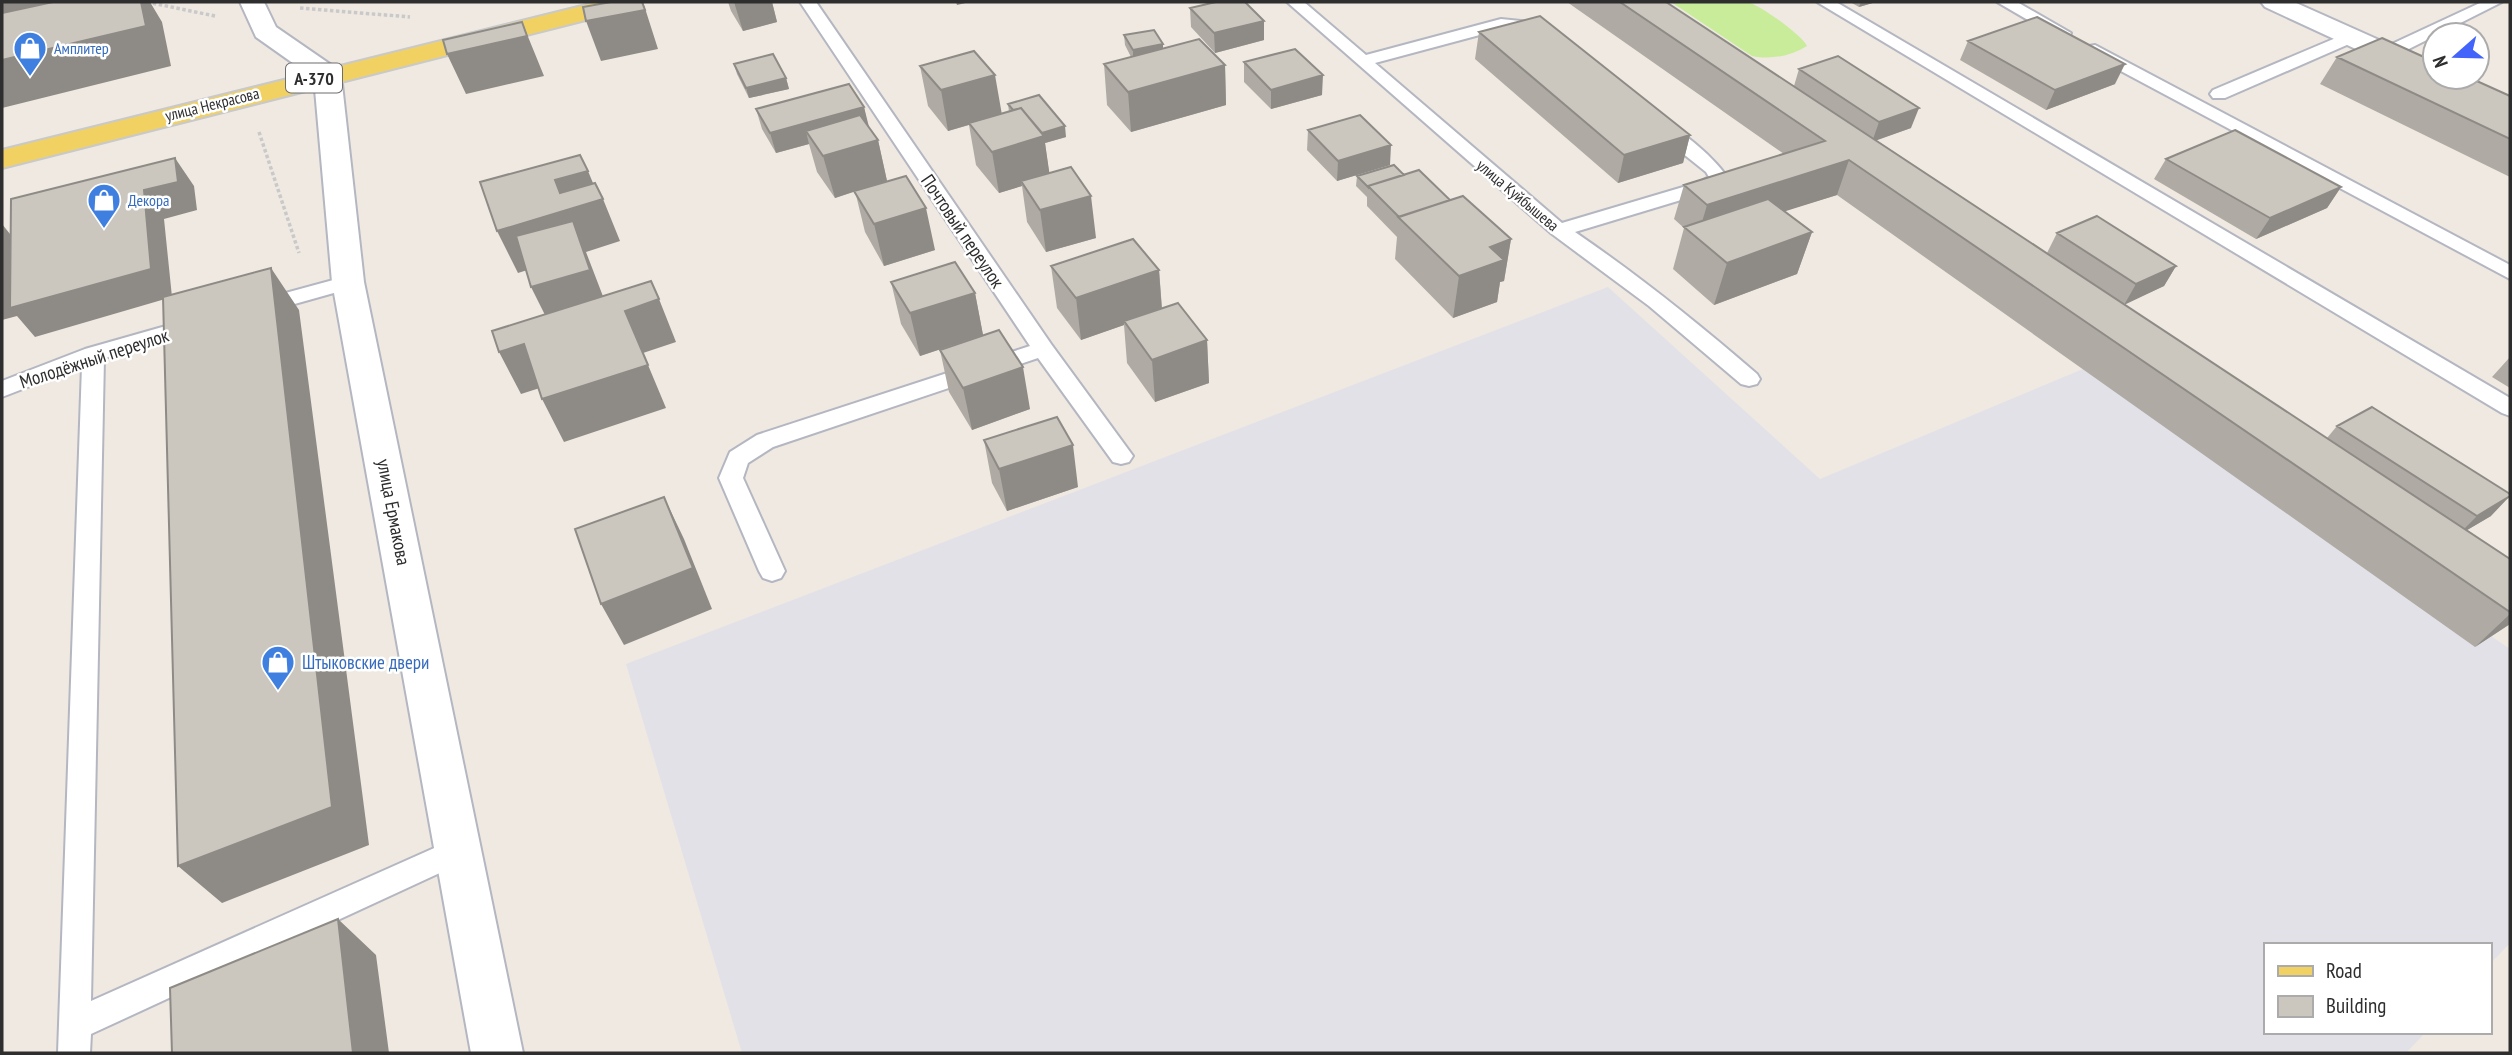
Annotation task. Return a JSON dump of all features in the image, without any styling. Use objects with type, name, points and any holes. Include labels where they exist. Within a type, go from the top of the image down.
[{"type":"main road","name":"улица Некрасова","points":[[2,159],[327,75],[628,2]]},
{"type":"street","points":[[2274,2],[2421,69]]},
{"type":"street","points":[[252,3],[265,31],[327,75]]},
{"type":"street","name":"улица Ермакова","points":[[327,75],[348,282],[460,850],[497,1053]]},
{"type":"lane","name":"Почтовый переулок","points":[[808,2],[1042,349],[1121,456]]},
{"type":"lane","name":"улица Куйбышева","points":[[1295,2],[1559,230],[1607,262],[1749,379]]},
{"type":"lane","points":[[1825,2],[2510,408]]},
{"type":"lane","points":[[2005,2],[2510,274]]},
{"type":"lane","points":[[2387,53],[2494,2]]},
{"type":"lane","points":[[1362,61],[1501,24],[1519,22],[1530,26],[1563,51]]},
{"type":"lane","points":[[2219,94],[2350,37]]},
{"type":"lane","points":[[1559,230],[1707,186],[1719,179],[1714,169],[1649,118]]},
{"type":"lane","points":[[235,314],[348,282]]},
{"type":"lane","name":"Молодёжный переулок","points":[[2,389],[93,354],[209,321]]},
{"type":"lane","points":[[772,571],[731,478],[738,458],[765,441],[1042,349]]},
{"type":"lane","points":[[93,354],[74,1039],[460,850]]},
{"type":"path","points":[[147,2],[215,15],[220,27]]},
{"type":"path","points":[[252,3],[419,18]]},
{"type":"shaded area","points":[[1608,287],[1820,479],[2095,364],[2510,649],[2510,943],[2491,963],[2491,943],[2264,943],[2264,1034],[2424,1034],[2406,1053],[742,1053],[626,664]]},
{"type":"green space","points":[[1671,2],[1747,2],[1780,21],[1807,46],[1781,56],[1752,56]]},
{"type":"building","points":[[53,2],[141,2],[146,26],[2,60],[2,13]]},
{"type":"building","points":[[611,2],[642,2],[645,10],[586,21],[583,7]]},
{"type":"building","points":[[1216,2],[1245,2],[1264,21],[1214,33],[1190,8]]},
{"type":"building","points":[[1620,2],[1666,2],[2510,559],[2510,612],[1849,160],[1707,205],[1684,185],[1825,141]]},
{"type":"building","points":[[1540,16],[1690,135],[1624,155],[1479,32]]},
{"type":"building","points":[[2037,17],[2125,64],[2055,90],[1968,41]]},
{"type":"building","points":[[522,22],[527,36],[447,54],[443,40]]},
{"type":"building","points":[[1154,30],[1163,44],[1133,50],[1124,35]]},
{"type":"building","points":[[2382,38],[2421,56],[2421,91],[2491,91],[2491,87],[2510,96],[2510,139],[2337,57]]},
{"type":"building","points":[[1199,39],[1225,65],[1128,92],[1104,64]]},
{"type":"building","points":[[1295,49],[1323,75],[1271,90],[1244,62]]},
{"type":"building","points":[[974,51],[995,75],[941,90],[920,66]]},
{"type":"building","points":[[773,54],[786,78],[746,88],[734,64]]},
{"type":"building","points":[[1838,56],[1919,108],[1879,122],[1799,69]]},
{"type":"building","points":[[849,84],[864,107],[770,133],[756,109]]},
{"type":"building","points":[[1039,95],[1065,126],[1042,133],[1021,108],[1013,110],[1008,104]]},
{"type":"building","points":[[1021,108],[1044,136],[992,152],[969,123]]},
{"type":"building","points":[[860,115],[878,140],[823,156],[806,131]]},
{"type":"building","points":[[1360,115],[1391,145],[1338,161],[1308,130]]},
{"type":"building","points":[[2235,130],[2341,187],[2270,218],[2166,159]]},
{"type":"building","points":[[580,155],[588,171],[555,180],[560,193],[595,183],[603,199],[497,231],[480,182]]},
{"type":"building","points":[[175,158],[178,182],[144,190],[151,269],[10,308],[11,199]]},
{"type":"building","points":[[1394,165],[1404,175],[1368,187],[1357,176]]},
{"type":"building","points":[[1071,167],[1091,196],[1040,210],[1021,181]]},
{"type":"building","points":[[1419,170],[1450,200],[1399,217],[1368,186]]},
{"type":"building","points":[[906,176],[926,208],[874,224],[854,191]]},
{"type":"building","points":[[1463,196],[1511,239],[1490,247],[1504,260],[1459,276],[1398,217]]},
{"type":"building","points":[[1768,199],[1812,232],[1727,263],[1684,227]]},
{"type":"building","points":[[2097,216],[2176,266],[2136,284],[2057,233]]},
{"type":"building","points":[[573,221],[590,270],[531,287],[516,236]]},
{"type":"building","points":[[1133,239],[1159,270],[1076,298],[1051,266]]},
{"type":"building","points":[[955,262],[975,293],[910,313],[891,282]]},
{"type":"building","points":[[271,268],[332,807],[178,866],[163,297]]},
{"type":"building","points":[[651,281],[659,299],[625,311],[648,365],[542,399],[524,344],[499,352],[492,331]]},
{"type":"building","points":[[1178,303],[1207,340],[1152,360],[1124,321]]},
{"type":"building","points":[[999,330],[1023,367],[963,388],[940,350]]},
{"type":"building","points":[[2372,407],[2510,496],[2477,516],[2337,426]]},
{"type":"building","points":[[1057,417],[1073,445],[999,469],[984,440]]},
{"type":"building","points":[[664,497],[693,568],[601,604],[575,529]]},
{"type":"building","points":[[338,919],[353,1053],[172,1053],[170,988]]},
{"type":"place","name":"Амплитер","points":[[30,78]]},
{"type":"place","name":"Декора","points":[[104,230]]},
{"type":"place","name":"Штыковские двери","points":[[278,692]]}]
